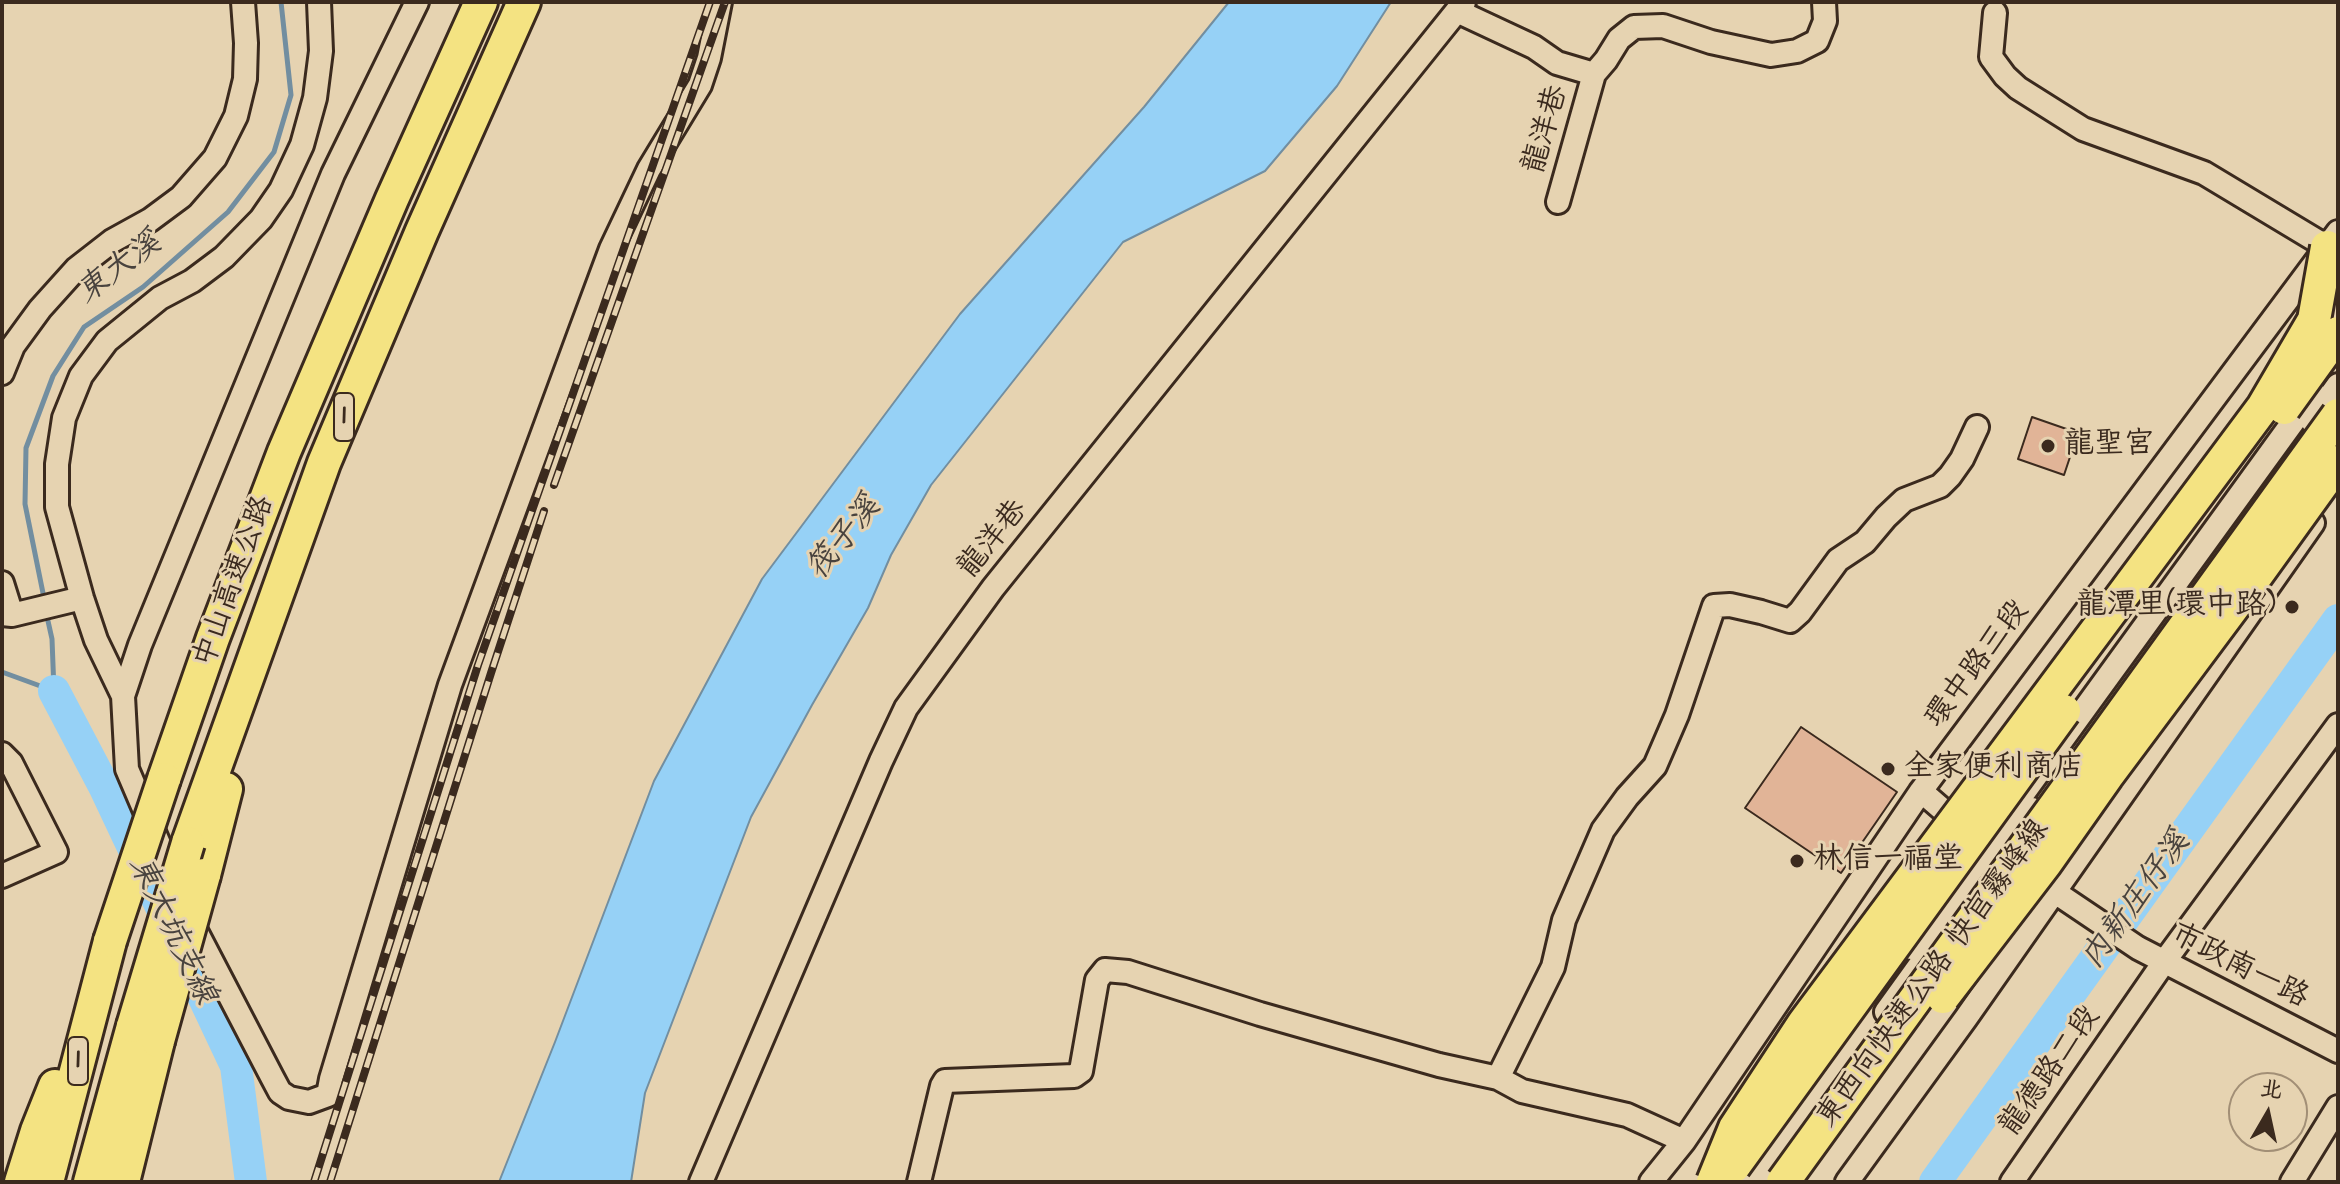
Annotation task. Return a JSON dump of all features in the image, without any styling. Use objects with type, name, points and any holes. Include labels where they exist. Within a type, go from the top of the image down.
[{"type":"highway","name":"中山高速公路","points":[[47,1182],[99,976],[213,638],[284,452],[392,199],[481,2]]},
{"type":"highway","name":"中山高速公路","points":[[90,1182],[145,1033],[188,843],[324,463],[422,231],[524,2]]},
{"type":"highway","points":[[1713,1182],[1735,1128],[1804,1023],[2263,407],[2314,320],[2332,240]]},
{"type":"highway","name":"東西向快速公路 快官霧峰線","points":[[1722,1182],[2338,333]]},
{"type":"highway","name":"東西向快速公路 快官霧峰線","points":[[1783,1182],[2338,415]]},
{"type":"highway","points":[[1805,1182],[2045,864],[2338,462]]},
{"type":"highway","points":[[123,1182],[145,1033],[204,875],[224,800],[242,688]]},
{"type":"highway","points":[[21,1182],[37,1131],[99,976]]},
{"type":"street","points":[[2,373],[13,346],[40,309],[76,269],[112,241],[150,220],[181,197],[215,158],[236,116],[245,79],[243,2]]},
{"type":"street","points":[[123,696],[96,640],[57,507],[59,443],[64,418],[81,376],[107,341],[160,298],[192,281],[224,257],[261,219],[281,190],[302,145],[315,98],[321,51],[319,2]]},
{"type":"street","points":[[417,2],[333,174],[140,645],[123,696],[127,769],[197,933],[280,1092],[299,1101],[309,1102],[328,1095],[461,655],[611,249],[649,169],[700,85],[709,58],[720,2]]},
{"type":"street","name":"龍洋巷","points":[[1558,202],[1594,74],[1619,39],[1634,27],[1663,26],[1711,42],[1771,55],[1797,51],[1817,41],[1825,21],[1824,2]]},
{"type":"street","name":"龍洋巷","points":[[701,1182],[906,708],[993,588],[1460,7],[1557,63],[1594,74]]},
{"type":"street","points":[[1995,13],[1991,57],[2005,76],[2031,97],[2083,129],[2204,173],[2332,240]]},
{"type":"street","name":"環中路三段","points":[[1651,1182],[1684,1141],[1921,791],[2332,240]]},
{"type":"street","points":[[1764,1182],[1992,851],[2338,360]]},
{"type":"street","points":[[1740,1182],[1992,851],[2338,385]]},
{"type":"street","points":[[1498,1078],[1553,967],[1564,920],[1603,830],[1655,766],[1677,715],[1714,606],[1746,608],[1790,621],[1838,560],[1865,542],[1904,500],[1940,486],[1950,476],[1977,427]]},
{"type":"street","points":[[1847,1182],[2338,488]]},
{"type":"street","points":[[2,583],[7,614],[82,598]]},
{"type":"street","name":"龍德路二段","points":[[2012,1182],[2164,962],[2338,725]]},
{"type":"street","points":[[2,754],[11,763],[56,852],[2,876]]},
{"type":"street","name":"市政南一路","points":[[1921,791],[1992,851],[2138,948],[2338,1051]]},
{"type":"street","points":[[919,1182],[945,1081],[1074,1076],[1081,1071],[1097,980],[1105,970],[1128,972],[1260,1014],[1439,1065],[1498,1078],[1522,1091],[1627,1115],[1684,1141]]},
{"type":"street","points":[[2292,1182],[2338,1107]]},
{"type":"water","name":"筏子溪","points":[[1229,2],[1391,2],[1337,86],[1265,171],[1123,242],[931,485],[891,555],[868,608],[751,817],[645,1093],[631,1182],[499,1182],[654,781],[762,579],[960,314],[1144,107]]},
{"type":"building","name":"龍聖宮","points":[[2032,417],[2078,433],[2064,475],[2018,459]]},
{"type":"building","points":[[1801,727],[1897,792],[1841,873],[1745,808]]},
{"type":"waterway","name":"東大溪","points":[[45,603],[25,504],[26,448],[53,376],[84,327],[143,287],[228,212],[274,152],[291,95],[281,2]]},
{"type":"waterway","name":"東大溪","points":[[2,672],[54,691],[52,639],[46,612]]},
{"type":"waterway","name":"內新庄仔溪","points":[[1935,1182],[2338,620]]},
{"type":"waterway","name":"東大坑支線","points":[[54,691],[104,786],[236,1066],[251,1182]]},
{"type":"railway","points":[[314,1182],[478,665],[710,2]]},
{"type":"railway","points":[[554,485],[725,2]]},
{"type":"railway","points":[[330,1182],[544,511]]},
{"type":"place","name":"龍聖宮","points":[[2048,446]]},
{"type":"place","name":"龍潭里(環中路)","points":[[2292,607]]},
{"type":"place","name":"全家便利商店","points":[[1888,769]]},
{"type":"place","name":"林信一福堂","points":[[1797,861]]}]
